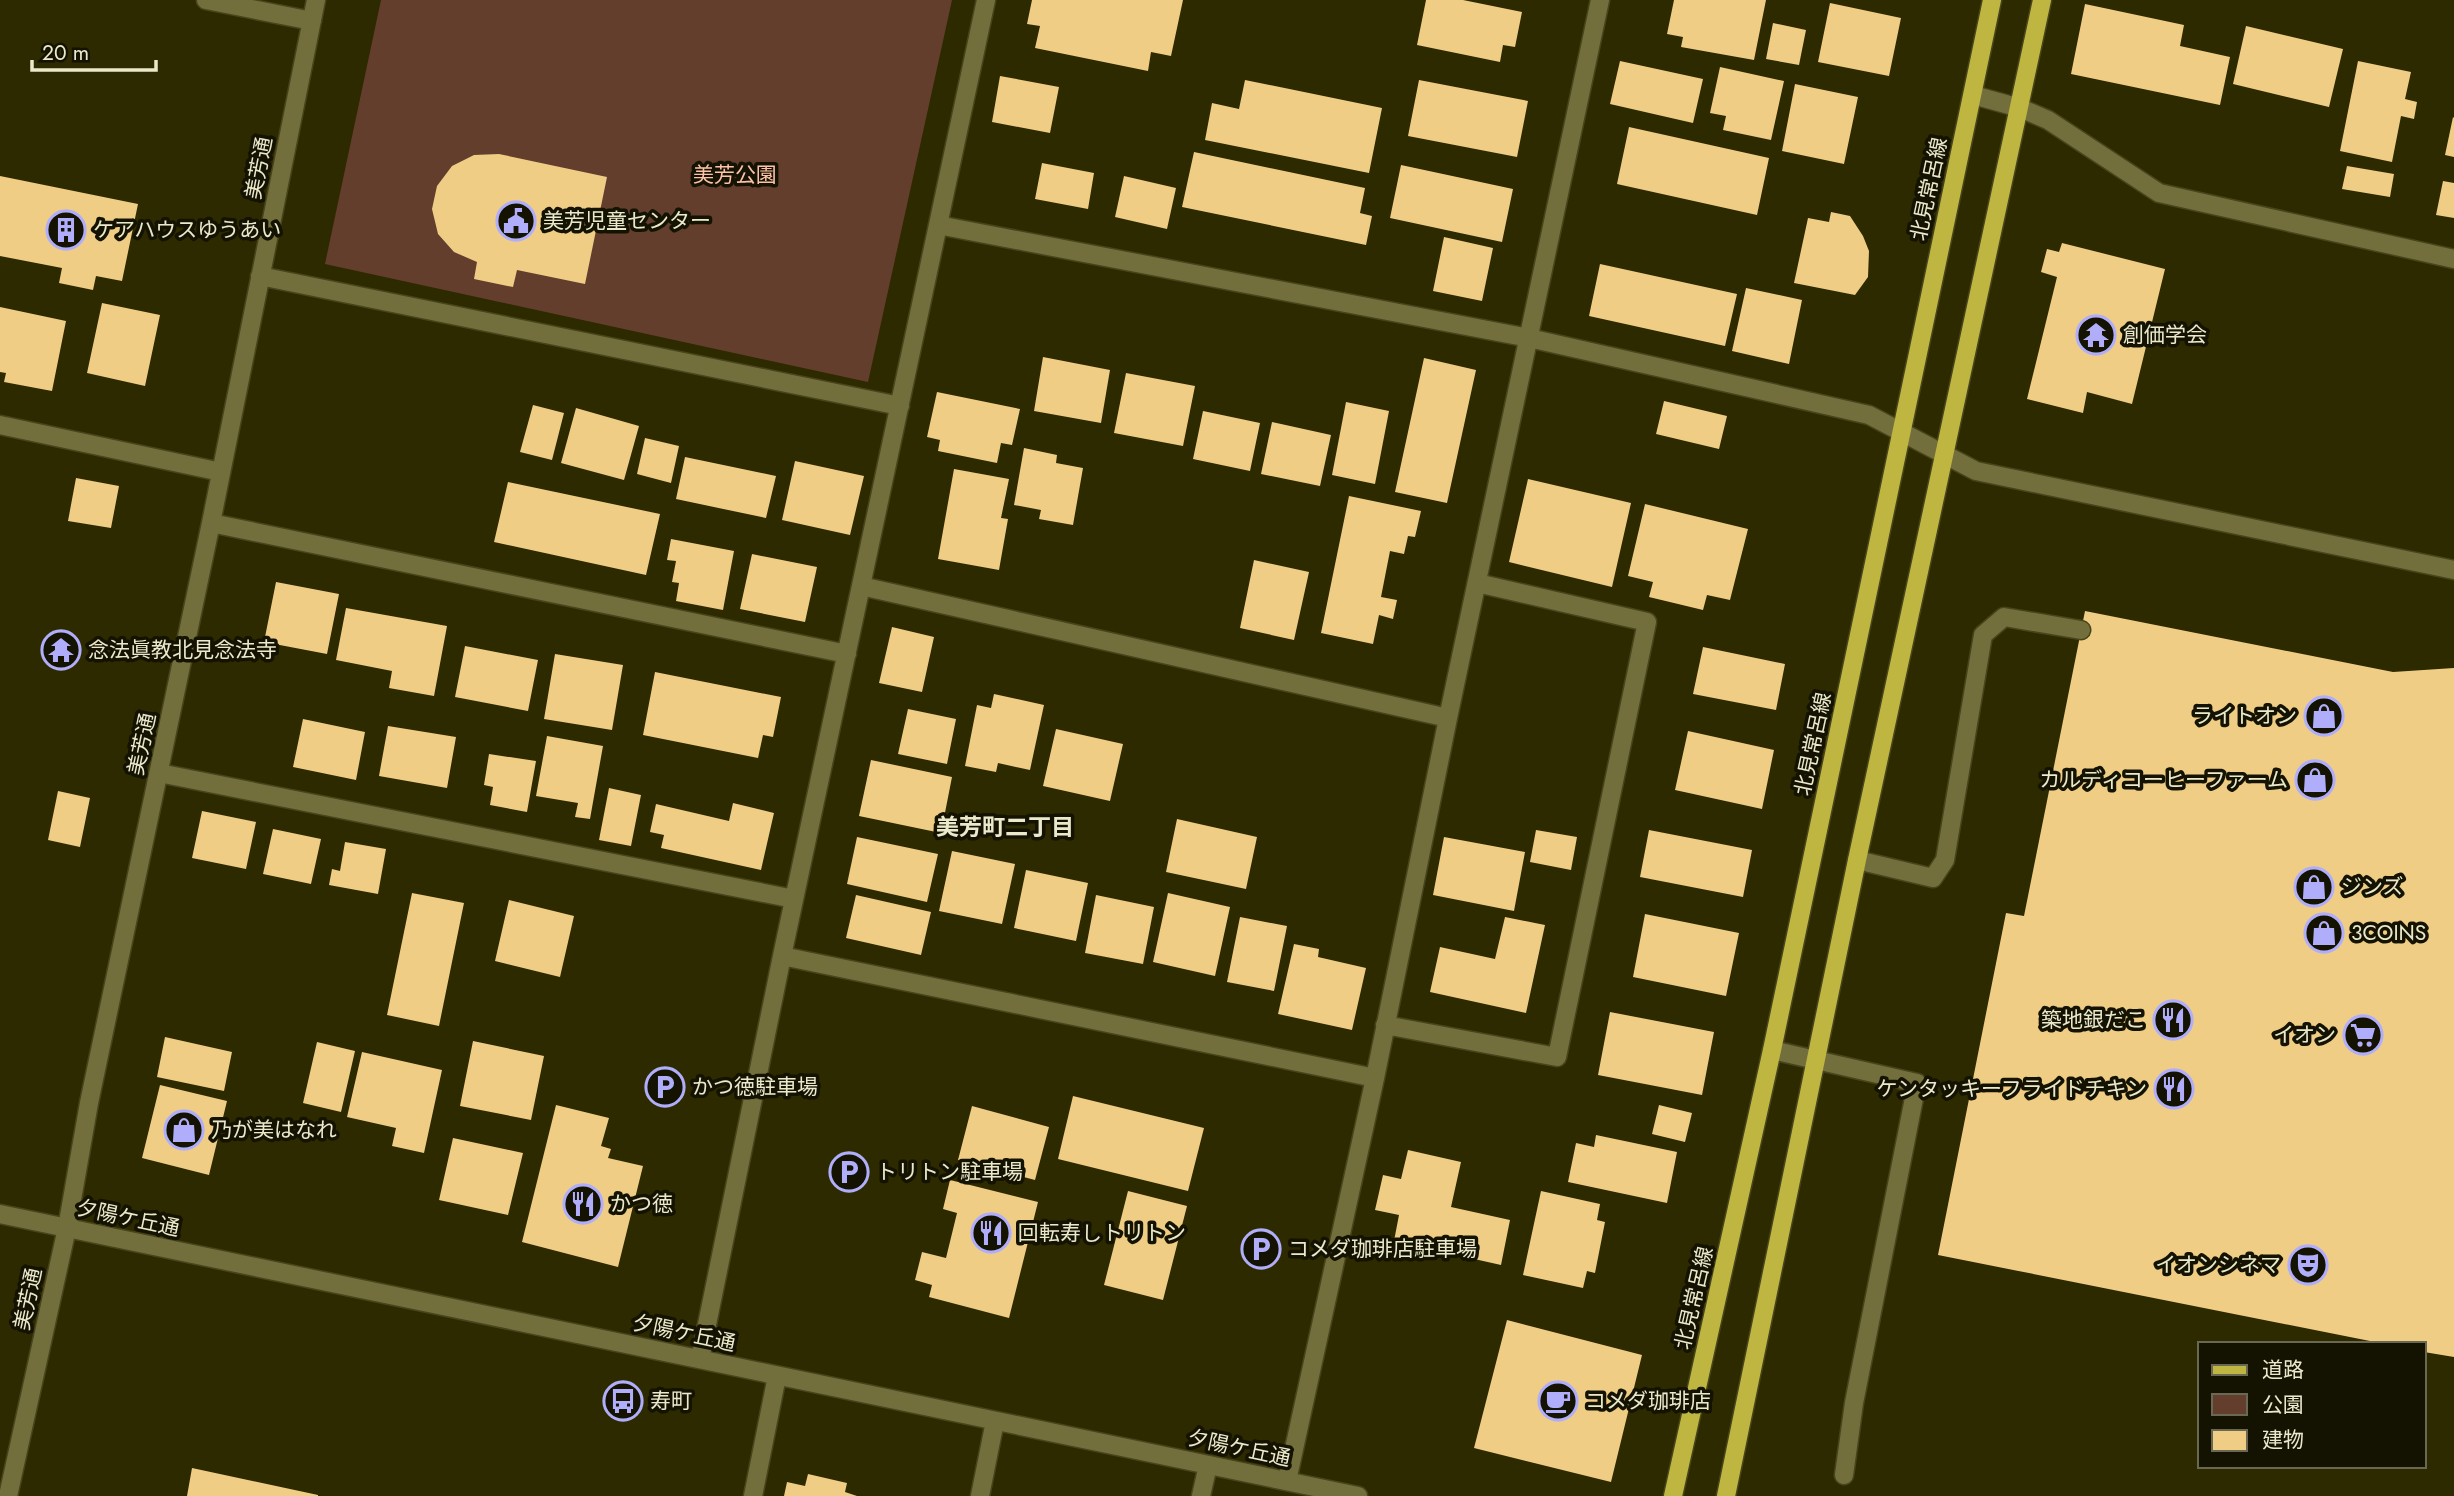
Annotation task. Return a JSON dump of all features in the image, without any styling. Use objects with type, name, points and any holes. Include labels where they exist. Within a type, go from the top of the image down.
[{"type":"main road","name":"北見常呂線","points":[[1673,1496],[1772,1050],[1992,0]]},
{"type":"main road","points":[[1726,1496],[1857,860],[2042,0]]},
{"type":"street","points":[[206,0],[312,22]]},
{"type":"street","name":"美芳通","points":[[8,1496],[67,1228],[92,1090],[211,523],[316,0]]},
{"type":"street","points":[[700,1359],[782,956],[986,0]]},
{"type":"street","points":[[1287,1481],[1375,1079],[1448,718],[1600,0]]},
{"type":"street","points":[[1973,95],[2020,108],[2048,120],[2159,193],[2454,259]]},
{"type":"street","points":[[939,225],[1529,338],[1868,415],[1976,471],[2454,570]]},
{"type":"street","points":[[260,276],[900,406]]},
{"type":"street","points":[[0,425],[221,472]]},
{"type":"street","points":[[211,523],[847,654]]},
{"type":"street","points":[[1385,1025],[1557,1057],[1647,622],[1477,583]]},
{"type":"street","points":[[861,586],[1448,718]]},
{"type":"street","points":[[1857,860],[1933,878],[1945,860],[1983,635],[2004,617],[2081,630]]},
{"type":"street","points":[[159,773],[794,900]]},
{"type":"street","points":[[782,956],[1375,1079]]},
{"type":"street","points":[[1772,1050],[1917,1083],[1854,1404],[1844,1475]]},
{"type":"street","name":"夕陽ケ丘通","points":[[0,1214],[1358,1496]]},
{"type":"street","points":[[753,1496],[777,1377]]},
{"type":"street","points":[[980,1496],[995,1421]]},
{"type":"street","points":[[1201,1496],[1208,1465]]},
{"type":"green space","name":"美芳公園","points":[[381,0],[952,0],[868,382],[325,264]]},
{"type":"building","points":[[1032,0],[1183,0],[1171,56],[1151,52],[1148,71],[1035,48],[1040,26],[1027,24]]},
{"type":"building","points":[[1426,0],[1463,0],[1522,12],[1515,47],[1503,45],[1500,62],[1417,45]]},
{"type":"building","points":[[1674,0],[1766,0],[1754,60],[1681,47],[1683,37],[1667,34]]},
{"type":"building","points":[[1830,3],[1901,18],[1889,76],[1818,62]]},
{"type":"building","points":[[2085,4],[2184,25],[2180,46],[2230,57],[2220,105],[2071,74]]},
{"type":"building","points":[[1773,23],[1806,30],[1799,65],[1766,59]]},
{"type":"building","points":[[2246,26],[2343,49],[2329,107],[2233,84]]},
{"type":"building","points":[[1620,61],[1703,79],[1693,123],[1610,104]]},
{"type":"building","points":[[2358,61],[2411,72],[2405,99],[2417,102],[2414,119],[2401,116],[2392,162],[2340,151]]},
{"type":"building","points":[[1720,67],[1784,81],[1771,140],[1723,130],[1726,116],[1710,113]]},
{"type":"building","points":[[1000,76],[1059,87],[1050,133],[992,122]]},
{"type":"building","points":[[1245,80],[1382,108],[1369,173],[1205,140],[1212,103],[1239,109]]},
{"type":"building","points":[[1419,80],[1528,101],[1517,157],[1408,136]]},
{"type":"building","points":[[1795,84],[1858,97],[1844,164],[1782,151]]},
{"type":"building","points":[[2454,118],[2454,157],[2445,155]]},
{"type":"building","points":[[1629,127],[1769,158],[1757,215],[1617,184]]},
{"type":"building","points":[[1194,152],[1365,188],[1360,213],[1372,216],[1366,245],[1182,207]]},
{"type":"building","name":"美芳児童センター","points":[[499,154],[607,177],[585,284],[517,270],[513,287],[474,279],[477,262],[454,252],[438,234],[432,209],[437,186],[452,166],[474,155]]},
{"type":"building","points":[[1042,163],[1094,173],[1088,209],[1035,199]]},
{"type":"building","points":[[1401,165],[1513,189],[1502,242],[1390,218]]},
{"type":"building","points":[[2347,166],[2394,174],[2390,197],[2342,189]]},
{"type":"building","name":"ケアハウスゆうあい","points":[[0,176],[138,204],[122,281],[96,276],[93,290],[59,283],[62,268],[0,256]]},
{"type":"building","points":[[1124,176],[1176,188],[1167,229],[1115,217]]},
{"type":"building","points":[[2443,181],[2454,183],[2454,218],[2436,215]]},
{"type":"building","points":[[1831,212],[1850,216],[1869,251],[1868,277],[1855,295],[1794,283],[1808,218],[1829,222]]},
{"type":"building","points":[[1444,237],[1493,248],[1482,301],[1433,291]]},
{"type":"building","name":"創価学会","points":[[2062,243],[2165,269],[2132,404],[2087,392],[2083,413],[2027,399],[2057,277],[2041,272],[2047,249],[2059,252]]},
{"type":"building","points":[[1600,264],[1737,294],[1725,346],[1589,316]]},
{"type":"building","points":[[1746,288],[1802,300],[1789,364],[1732,351]]},
{"type":"building","points":[[102,303],[160,315],[145,386],[87,373]]},
{"type":"building","points":[[0,307],[66,321],[52,391],[4,382],[6,373],[0,372]]},
{"type":"building","points":[[1043,357],[1110,370],[1101,423],[1034,411]]},
{"type":"building","points":[[1424,358],[1476,370],[1447,503],[1395,492]]},
{"type":"building","points":[[1126,373],[1195,386],[1183,446],[1114,433]]},
{"type":"building","points":[[937,392],[1020,409],[1012,445],[1001,443],[997,463],[938,451],[940,440],[927,437]]},
{"type":"building","points":[[1664,401],[1727,416],[1719,449],[1656,434]]},
{"type":"building","points":[[1346,402],[1389,411],[1375,484],[1332,475]]},
{"type":"building","points":[[533,405],[564,413],[552,460],[520,452]]},
{"type":"building","points":[[576,408],[639,426],[624,480],[561,463]]},
{"type":"building","points":[[1203,411],[1260,423],[1250,471],[1193,459]]},
{"type":"building","points":[[1272,422],[1331,435],[1320,486],[1261,474]]},
{"type":"building","points":[[645,438],[679,446],[671,483],[637,474]]},
{"type":"building","points":[[1024,448],[1057,455],[1056,463],[1083,468],[1073,525],[1039,519],[1041,510],[1014,505]]},
{"type":"building","points":[[685,457],[776,476],[766,518],[676,499]]},
{"type":"building","points":[[795,461],[864,476],[850,535],[782,520]]},
{"type":"building","points":[[954,469],[1009,479],[1001,518],[1008,519],[999,570],[938,559]]},
{"type":"building","points":[[76,478],[119,486],[111,528],[68,521]]},
{"type":"building","points":[[1528,479],[1631,503],[1612,587],[1509,562]]},
{"type":"building","points":[[508,482],[660,514],[646,575],[494,542]]},
{"type":"building","points":[[1349,496],[1421,511],[1415,537],[1408,536],[1404,554],[1390,551],[1381,597],[1397,600],[1393,619],[1379,615],[1373,644],[1321,633]]},
{"type":"building","points":[[1645,504],[1748,529],[1730,600],[1707,595],[1703,610],[1649,597],[1653,582],[1628,576]]},
{"type":"building","points":[[671,539],[734,551],[723,610],[676,601],[679,583],[672,582],[676,561],[667,560]]},
{"type":"building","points":[[752,554],[817,567],[805,622],[740,609]]},
{"type":"building","points":[[1254,560],[1309,572],[1294,640],[1240,628]]},
{"type":"building","points":[[276,582],[339,594],[327,654],[264,642]]},
{"type":"building","points":[[346,608],[447,626],[434,696],[389,688],[392,671],[336,660]]},
{"type":"building","points":[[2085,611],[2393,672],[2454,668],[2454,1357],[2426,1352],[2426,1342],[2375,1342],[1938,1255],[2006,913],[2024,916]]},
{"type":"building","points":[[892,627],[934,637],[922,692],[879,683]]},
{"type":"building","points":[[465,646],[538,660],[528,711],[455,697]]},
{"type":"building","points":[[1703,647],[1785,664],[1776,710],[1693,694]]},
{"type":"building","points":[[555,654],[623,665],[612,730],[544,719]]},
{"type":"building","points":[[655,672],[781,697],[773,737],[763,735],[758,758],[643,735]]},
{"type":"building","points":[[994,694],[1044,705],[1030,770],[998,763],[996,772],[965,766],[977,705],[991,708]]},
{"type":"building","points":[[908,709],[956,719],[947,764],[898,754]]},
{"type":"building","points":[[303,719],[365,732],[356,780],[293,767]]},
{"type":"building","points":[[388,726],[456,737],[447,788],[379,776]]},
{"type":"building","points":[[1056,729],[1123,744],[1110,801],[1043,786]]},
{"type":"building","points":[[1688,731],[1774,750],[1762,809],[1675,790]]},
{"type":"building","points":[[547,736],[603,746],[590,819],[575,817],[578,803],[536,796]]},
{"type":"building","points":[[489,754],[536,761],[527,812],[490,805],[493,787],[484,785]]},
{"type":"building","points":[[871,760],[952,777],[941,833],[859,816]]},
{"type":"building","points":[[609,788],[641,795],[631,846],[599,840]]},
{"type":"building","points":[[58,791],[90,798],[80,847],[48,840]]},
{"type":"building","points":[[733,803],[774,813],[761,870],[661,848],[664,835],[650,832],[656,804],[729,821]]},
{"type":"building","points":[[202,811],[256,822],[246,869],[192,858]]},
{"type":"building","points":[[1177,819],[1257,837],[1246,889],[1166,872]]},
{"type":"building","points":[[273,829],[321,839],[311,884],[263,874]]},
{"type":"building","points":[[1536,830],[1577,837],[1571,870],[1530,862]]},
{"type":"building","points":[[1649,830],[1752,850],[1743,897],[1640,877]]},
{"type":"building","points":[[857,837],[938,854],[927,902],[847,884]]},
{"type":"building","points":[[1444,837],[1525,852],[1514,911],[1433,895]]},
{"type":"building","points":[[345,842],[386,849],[378,894],[329,885],[332,869],[340,871]]},
{"type":"building","points":[[952,851],[1015,864],[1002,924],[939,911]]},
{"type":"building","points":[[1026,870],[1088,883],[1076,941],[1014,928]]},
{"type":"building","points":[[412,893],[464,903],[439,1026],[387,1015]]},
{"type":"building","points":[[1168,893],[1230,907],[1215,976],[1153,962]]},
{"type":"building","points":[[856,895],[931,912],[921,955],[846,938]]},
{"type":"building","points":[[1096,895],[1154,907],[1143,964],[1085,953]]},
{"type":"building","points":[[509,900],[574,916],[560,977],[495,961]]},
{"type":"building","points":[[1645,914],[1739,933],[1726,996],[1633,977]]},
{"type":"building","points":[[1240,917],[1287,926],[1274,991],[1227,982]]},
{"type":"building","points":[[1505,917],[1545,925],[1526,1013],[1430,992],[1440,947],[1495,959]]},
{"type":"building","points":[[1294,944],[1319,949],[1318,957],[1366,968],[1352,1030],[1278,1014]]},
{"type":"building","points":[[1610,1012],[1714,1032],[1702,1095],[1598,1075]]},
{"type":"building","points":[[165,1037],[232,1052],[224,1091],[157,1077]]},
{"type":"building","points":[[473,1041],[544,1056],[531,1120],[460,1106]]},
{"type":"building","points":[[317,1042],[355,1051],[341,1112],[303,1103]]},
{"type":"building","points":[[362,1052],[442,1070],[424,1153],[392,1146],[396,1128],[347,1117]]},
{"type":"building","name":"乃が美はなれ","points":[[160,1085],[227,1101],[209,1175],[142,1158]]},
{"type":"building","points":[[1073,1096],[1204,1128],[1188,1191],[1058,1159]]},
{"type":"building","name":"かつ徳","points":[[556,1105],[609,1118],[601,1146],[611,1149],[608,1158],[643,1166],[618,1267],[522,1242]]},
{"type":"building","points":[[1659,1105],[1692,1113],[1685,1142],[1652,1134]]},
{"type":"building","points":[[972,1106],[1049,1127],[1035,1180],[958,1160]]},
{"type":"building","points":[[1596,1135],[1677,1152],[1667,1203],[1568,1182],[1576,1143],[1594,1147]]},
{"type":"building","points":[[453,1138],[523,1153],[508,1215],[439,1200]]},
{"type":"building","points":[[1408,1150],[1461,1162],[1451,1207],[1510,1220],[1501,1265],[1394,1241],[1399,1215],[1375,1210],[1383,1175],[1401,1179]]},
{"type":"building","name":"回転寿しトリトン","points":[[950,1180],[1038,1202],[1009,1318],[929,1297],[932,1285],[915,1280],[922,1252],[946,1258],[957,1213],[943,1209]]},
{"type":"building","points":[[1128,1191],[1187,1206],[1163,1300],[1104,1285]]},
{"type":"building","points":[[1541,1191],[1600,1204],[1597,1220],[1605,1222],[1595,1273],[1587,1271],[1583,1288],[1523,1275]]},
{"type":"building","name":"コメダ珈琲店","points":[[1507,1320],[1642,1355],[1611,1482],[1474,1448]]},
{"type":"building","points":[[192,1468],[318,1495],[318,1496],[187,1496]]},
{"type":"building","points":[[808,1474],[847,1483],[845,1492],[857,1496],[784,1496],[787,1482],[805,1486]]},
{"type":"place","name":"美芳児童センター","points":[[516,221]]},
{"type":"place","name":"ケアハウスゆうあい","points":[[66,230]]},
{"type":"place","name":"創価学会","points":[[2096,335]]},
{"type":"place","name":"念法眞教北見念法寺","points":[[61,650]]},
{"type":"place","name":"ライトオン","points":[[2324,716]]},
{"type":"place","name":"カルディコーヒーファーム","points":[[2315,780]]},
{"type":"place","name":"ジンズ","points":[[2314,887]]},
{"type":"place","name":"3COINS","points":[[2324,933]]},
{"type":"place","name":"築地銀だこ","points":[[2173,1020]]},
{"type":"place","name":"イオン","points":[[2363,1035]]},
{"type":"place","name":"かつ徳駐車場","points":[[665,1087]]},
{"type":"place","name":"ケンタッキーフライドチキン","points":[[2174,1089]]},
{"type":"place","name":"乃が美はなれ","points":[[184,1130]]},
{"type":"place","name":"トリトン駐車場","points":[[849,1172]]},
{"type":"place","name":"かつ徳","points":[[583,1204]]},
{"type":"place","name":"回転寿しトリトン","points":[[991,1233]]},
{"type":"place","name":"コメダ珈琲店駐車場","points":[[1261,1249]]},
{"type":"place","name":"イオンシネマ","points":[[2308,1265]]},
{"type":"place","name":"寿町","points":[[623,1401]]},
{"type":"place","name":"コメダ珈琲店","points":[[1558,1401]]},
{"type":"district","name":"美芳町二丁目","points":[[1005,827]]}]
